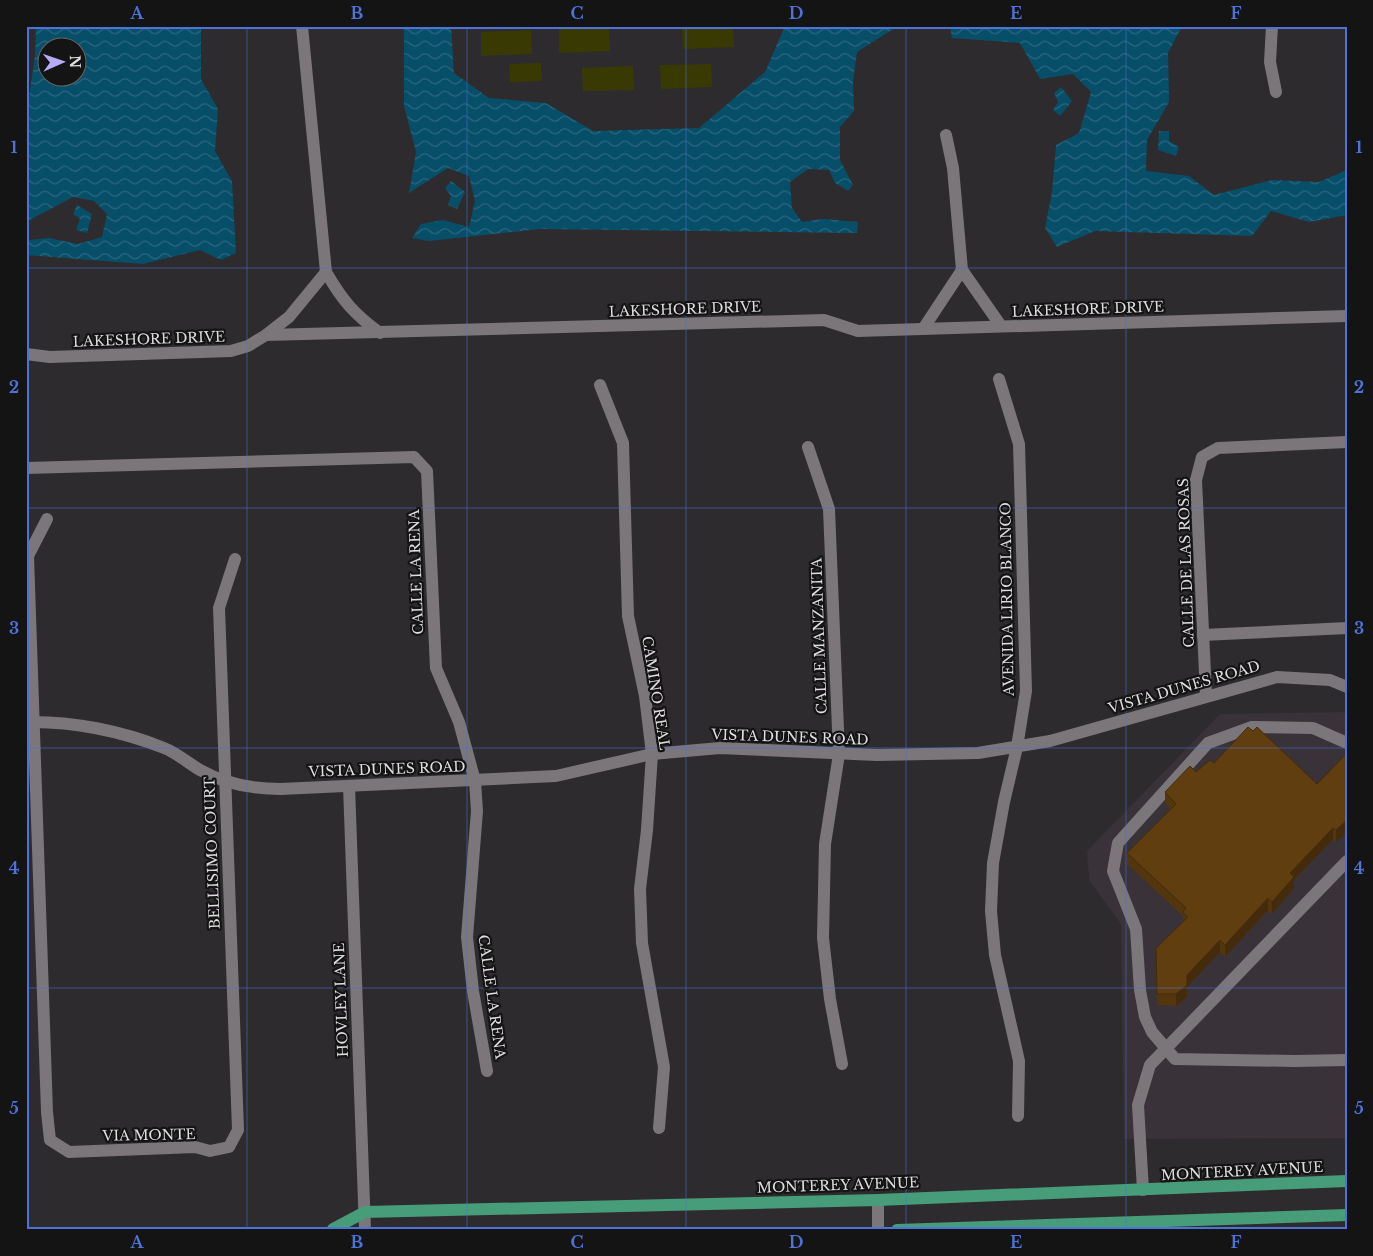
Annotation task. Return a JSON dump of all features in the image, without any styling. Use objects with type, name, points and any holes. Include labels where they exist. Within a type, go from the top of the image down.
[{"type":"main road","name":"MONTEREY AVENUE","points":[[320,1230],[334,1230],[365,1212],[878,1200],[1347,1181]]},
{"type":"main road","points":[[898,1230],[1347,1215]]},
{"type":"street","points":[[302,26],[326,272],[338,294],[355,315],[380,333]]},
{"type":"street","points":[[1272,26],[1270,62],[1276,92]]},
{"type":"street","points":[[946,135],[953,168],[962,270],[1001,326]]},
{"type":"street","points":[[922,329],[962,270]]},
{"type":"street","points":[[266,335],[289,317],[326,272]]},
{"type":"street","name":"LAKESHORE DRIVE","points":[[26,354],[50,357],[231,351],[248,346],[266,335],[824,320],[858,330],[922,329],[1347,316]]},
{"type":"street","name":"AVENIDA LIRIO BLANCO","points":[[999,379],[1019,444],[1026,691],[994,863],[991,911],[995,955],[1019,1061],[1018,1116]]},
{"type":"street","name":"CAMINO REAL","points":[[600,385],[623,443],[628,616],[644,696],[652,754],[647,830],[640,889],[642,943],[664,1068],[659,1128]]},
{"type":"street","name":"CALLE DE LAS ROSAS","points":[[1206,696],[1196,480],[1202,457],[1218,448],[1347,442]]},
{"type":"street","name":"CALLE MANZANITA","points":[[808,447],[829,509],[839,754],[825,844],[822,891],[824,946],[842,1064]]},
{"type":"street","name":"CALLE LA RENA","points":[[26,468],[414,457],[427,471],[436,668],[459,722],[474,781],[476,811],[467,936],[473,992],[487,1071]]},
{"type":"street","points":[[29,722],[28,556],[46,519]]},
{"type":"street","name":"BELLISIMO COURT","points":[[229,1147],[238,1130],[219,608],[235,559]]},
{"type":"street","points":[[1203,635],[1347,628]]},
{"type":"street","name":"VISTA DUNES ROAD","points":[[29,722],[88,727],[136,738],[166,748],[201,770],[224,780],[254,789],[556,776],[652,754],[720,748],[839,754],[932,756],[978,753],[1050,741],[1277,677],[1330,680],[1347,687]]},
{"type":"street","name":"VIA MONTE","points":[[29,722],[47,1112],[50,1140],[69,1152],[195,1147],[210,1151],[229,1147]]},
{"type":"street","points":[[1347,743],[1314,728],[1252,727],[1208,743],[1118,844],[1113,871],[1136,929],[1140,990],[1145,1017],[1152,1032],[1176,1060],[1294,1062],[1347,1060]]},
{"type":"street","name":"HOVLEY LANE","points":[[349,786],[365,1230]]},
{"type":"street","points":[[1143,1190],[1138,1105],[1150,1065],[1347,861]]},
{"type":"street","points":[[878,1200],[878,1230]]},
{"type":"shaded area","points":[[682,26],[733,26],[734,47],[683,49]]},
{"type":"shaded area","points":[[609,28],[610,51],[559,53],[559,29]]},
{"type":"shaded area","points":[[531,30],[532,54],[481,56],[481,32]]},
{"type":"shaded area","points":[[541,63],[542,81],[510,82],[509,64]]},
{"type":"shaded area","points":[[711,64],[712,87],[661,89],[660,65]]},
{"type":"shaded area","points":[[633,66],[634,90],[583,91],[582,68]]},
{"type":"shaded area","points":[[1343,712],[1347,715],[1347,1138],[1124,1139],[1121,924],[1089,880],[1087,851],[1220,714]]},
{"type":"water","points":[[36,26],[201,26],[201,79],[218,109],[215,151],[232,181],[236,253],[221,260],[200,250],[143,264],[26,255],[29,240],[49,238],[78,244],[102,237],[107,214],[94,201],[73,197],[26,222],[26,191],[29,182],[26,179],[26,117],[35,56]]},
{"type":"water","points":[[404,26],[451,26],[454,73],[489,98],[546,103],[593,131],[699,128],[765,72],[785,26],[847,26],[865,28],[898,26],[857,52],[853,81],[854,111],[840,127],[840,160],[853,185],[848,191],[835,183],[829,170],[808,169],[790,182],[792,208],[802,222],[823,219],[858,222],[857,233],[539,229],[429,241],[412,238],[421,224],[443,220],[469,227],[475,201],[469,176],[448,168],[409,193],[416,152],[404,106]]},
{"type":"water","points":[[950,26],[1182,26],[1168,53],[1169,102],[1147,140],[1146,171],[1189,176],[1214,195],[1272,180],[1319,182],[1347,170],[1347,215],[1309,222],[1271,211],[1252,236],[1095,231],[1057,247],[1045,228],[1052,192],[1056,145],[1079,133],[1091,92],[1073,74],[1040,79],[1020,43],[952,38]]},
{"type":"water","points":[[1061,87],[1072,101],[1060,116],[1053,110],[1058,102],[1054,93]]},
{"type":"water","points":[[1159,131],[1169,131],[1169,141],[1179,147],[1176,156],[1158,150]]},
{"type":"water","points":[[451,181],[465,192],[457,209],[448,205],[451,196],[445,188]]},
{"type":"water","points":[[77,205],[92,214],[87,233],[76,230],[80,219],[73,214]]},
{"type":"building","points":[[1248,727],[1253,731],[1257,727],[1317,784],[1347,753],[1347,809],[1345,811],[1347,812],[1347,820],[1336,830],[1333,828],[1290,873],[1294,877],[1272,902],[1268,898],[1225,945],[1220,940],[1187,975],[1187,985],[1176,994],[1157,994],[1156,948],[1188,917],[1183,912],[1186,908],[1127,853],[1176,804],[1165,792],[1190,766],[1196,772],[1210,760],[1214,763]]}]
